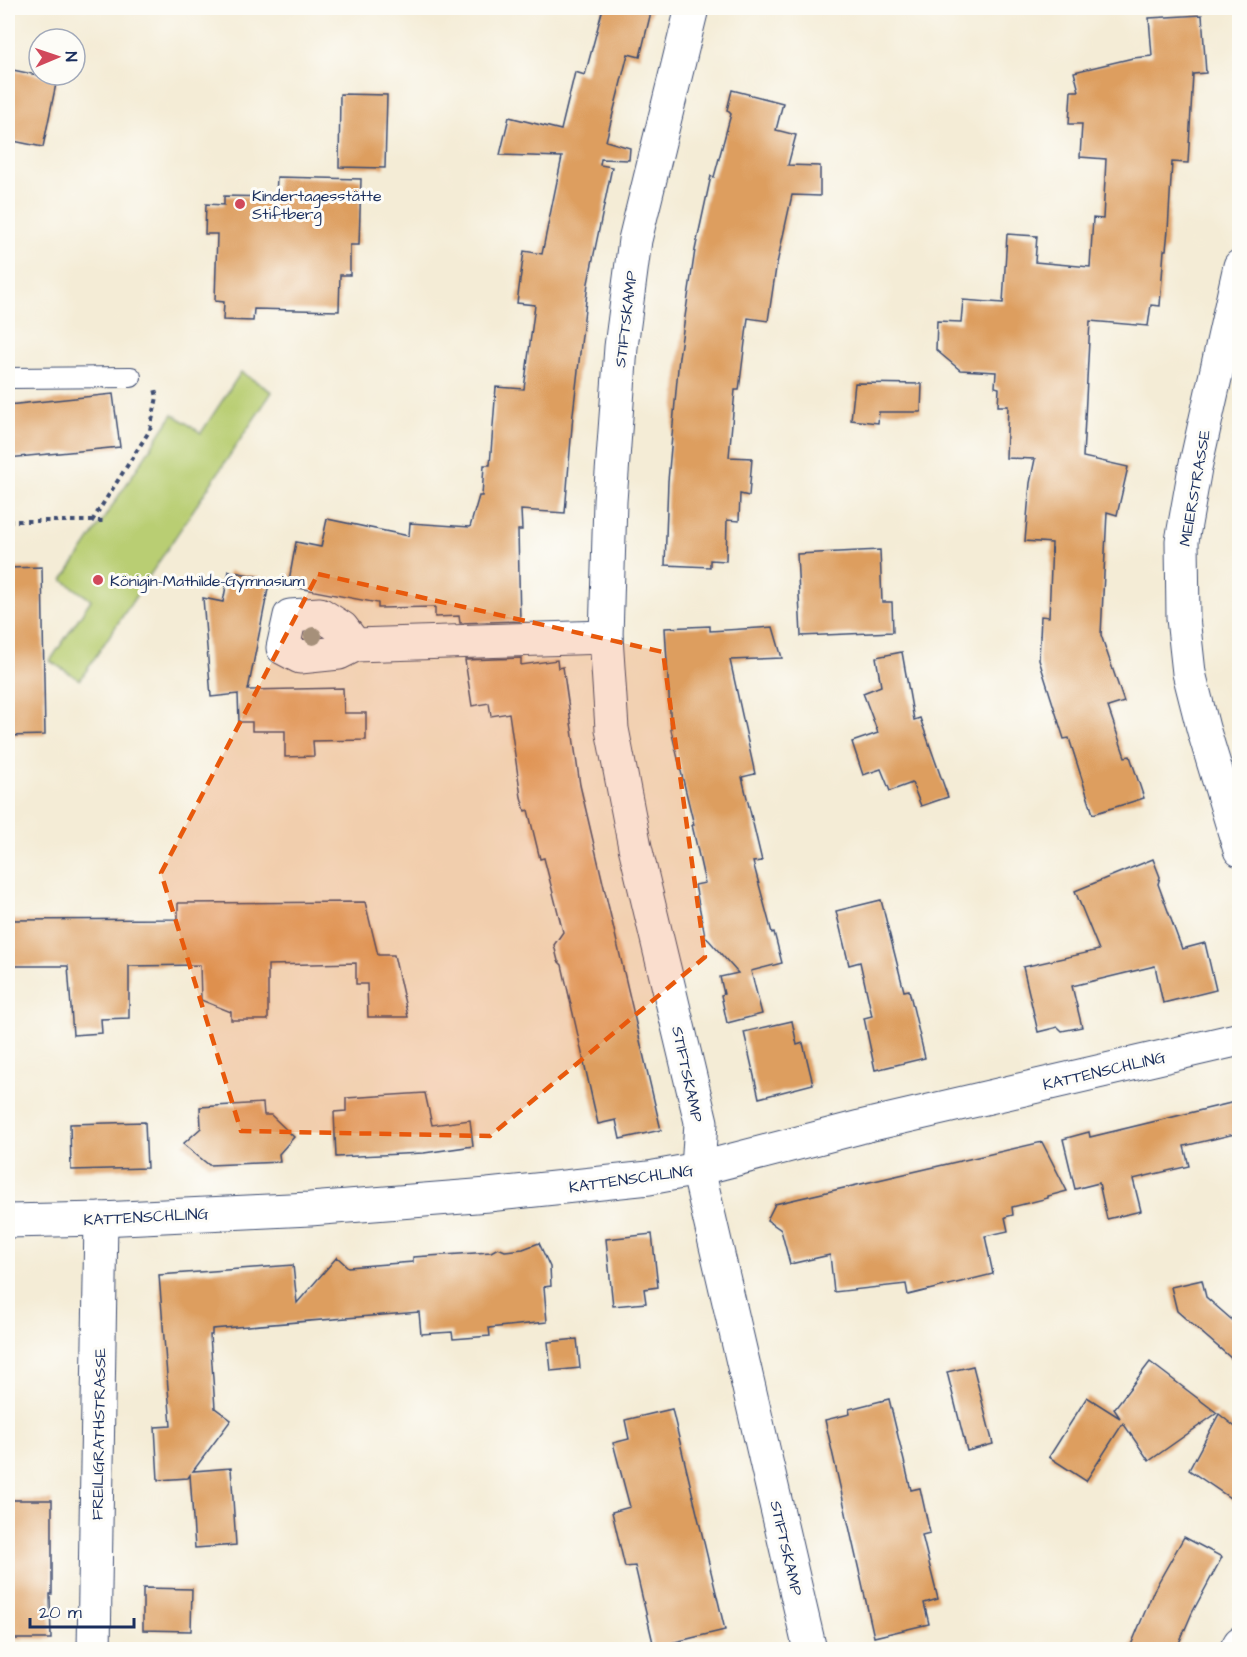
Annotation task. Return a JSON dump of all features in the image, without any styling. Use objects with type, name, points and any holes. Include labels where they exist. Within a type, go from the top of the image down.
[{"type":"street","name":"STIFTSKAMP","points":[[692,8],[633,252],[621,347],[610,501],[606,637],[614,739],[635,847],[701,1122],[698,1169],[810,1650]]},
{"type":"street","name":"MEIERSTRASSE","points":[[1239,266],[1195,468],[1182,552],[1183,618],[1189,673],[1239,850]]},
{"type":"street","points":[[355,645],[606,637]]},
{"type":"street","name":"KATTENSCHLING","points":[[8,1221],[310,1209],[488,1195],[649,1178],[698,1169],[860,1127],[1239,1039]]},
{"type":"street","name":"FREILIGRATHSTRASSE","points":[[94,1650],[101,1219]]},
{"type":"street","points":[[1236,1650],[1239,1643]]},
{"type":"lane","points":[[8,378],[131,377]]},
{"type":"path","points":[[92,521],[150,430],[157,397],[154,385],[145,377],[131,377]]},
{"type":"path","points":[[8,521],[103,521]]},
{"type":"highlighted area","points":[[318,574],[663,652],[705,957],[490,1136],[241,1131],[161,873]]},
{"type":"green space","points":[[241,372],[272,392],[80,680],[50,661],[91,600],[63,580],[173,414],[201,433]]},
{"type":"building","points":[[603,8],[652,8],[640,57],[628,54],[606,141],[630,148],[629,160],[601,159],[600,165],[612,167],[588,283],[573,414],[565,513],[521,510],[522,530],[518,530],[520,621],[460,623],[459,616],[435,617],[435,607],[378,608],[378,603],[288,586],[296,542],[321,547],[327,519],[409,536],[410,523],[470,527],[479,496],[482,496],[484,465],[490,465],[496,387],[524,389],[535,305],[517,303],[524,251],[542,254],[562,157],[500,155],[509,117],[561,130],[575,72],[585,75]]},
{"type":"building","points":[[1202,15],[1206,73],[1193,74],[1188,163],[1172,162],[1160,306],[1151,305],[1148,326],[1090,321],[1083,457],[1128,467],[1117,515],[1107,512],[1101,635],[1124,702],[1108,707],[1125,757],[1130,756],[1144,798],[1093,814],[1069,738],[1064,739],[1039,660],[1041,616],[1049,617],[1052,543],[1025,541],[1030,483],[1035,459],[1006,458],[1008,406],[998,406],[999,388],[995,387],[996,372],[960,370],[936,350],[937,321],[961,322],[963,300],[1003,303],[1007,234],[1037,236],[1035,262],[1090,267],[1093,218],[1103,219],[1106,159],[1080,157],[1082,124],[1069,124],[1071,91],[1079,91],[1074,72],[1133,58],[1152,56],[1149,18]]},
{"type":"building","points":[[8,69],[27,73],[27,87],[55,87],[43,147],[8,140]]},
{"type":"building","points":[[732,90],[783,103],[776,130],[796,135],[788,165],[820,166],[820,196],[792,195],[776,268],[768,321],[748,318],[739,390],[735,390],[729,457],[752,458],[749,496],[740,494],[739,521],[727,520],[726,561],[710,560],[710,567],[665,565],[668,481],[679,357],[695,250],[711,176],[714,177],[731,114],[727,110]]},
{"type":"building","points":[[340,94],[387,95],[385,168],[339,167]]},
{"type":"building","points":[[277,177],[361,179],[359,245],[350,245],[350,275],[340,275],[339,311],[254,309],[253,321],[223,320],[224,302],[215,301],[217,234],[205,234],[206,204],[224,205],[224,196],[276,197]]},
{"type":"building","points":[[855,383],[922,384],[921,412],[879,412],[878,423],[851,420]]},
{"type":"building","points":[[113,394],[120,447],[8,458],[8,405]]},
{"type":"building","points":[[880,550],[882,602],[892,602],[893,632],[801,636],[797,554]]},
{"type":"building","points":[[42,567],[45,735],[8,736],[8,568]]},
{"type":"building","points":[[229,571],[270,579],[248,690],[343,688],[344,713],[366,713],[366,740],[313,741],[314,756],[285,757],[285,731],[252,731],[252,722],[239,722],[238,694],[211,697],[203,598],[223,602]]},
{"type":"building","points":[[710,626],[710,631],[773,627],[782,658],[730,660],[755,774],[742,777],[762,861],[753,862],[782,963],[751,971],[762,1014],[727,1023],[720,977],[738,973],[705,936],[695,885],[705,883],[692,825],[694,825],[671,730],[665,628]]},
{"type":"building","points":[[902,652],[914,720],[920,718],[948,797],[921,806],[912,783],[890,791],[881,769],[863,775],[852,742],[878,733],[863,693],[881,686],[876,657]]},
{"type":"building","points":[[521,658],[521,665],[557,660],[558,668],[563,667],[580,785],[661,1130],[620,1139],[616,1120],[598,1124],[562,965],[558,961],[554,945],[563,932],[544,858],[540,859],[528,810],[525,811],[521,797],[509,713],[491,716],[489,703],[472,706],[465,660]]},
{"type":"building","points":[[1153,859],[1160,877],[1158,884],[1182,949],[1205,943],[1216,990],[1163,1003],[1155,966],[1072,986],[1082,1027],[1062,1031],[1058,1027],[1038,1032],[1023,967],[1099,950],[1075,891]]},
{"type":"building","points":[[881,900],[904,991],[909,990],[925,1058],[875,1070],[864,1018],[872,1016],[860,962],[849,965],[836,911]]},
{"type":"building","points":[[365,902],[378,955],[394,955],[408,1017],[368,1017],[367,984],[356,984],[356,963],[268,965],[268,1020],[231,1020],[231,1012],[201,1000],[200,965],[129,966],[129,1018],[101,1019],[102,1033],[73,1035],[68,966],[8,966],[8,920],[178,919],[178,903]]},
{"type":"building","points":[[792,1021],[797,1045],[803,1043],[813,1084],[759,1098],[744,1032]]},
{"type":"building","points":[[425,1093],[432,1125],[470,1120],[473,1146],[424,1153],[336,1157],[334,1112],[346,1111],[346,1098]]},
{"type":"building","points":[[1239,1101],[1239,1133],[1184,1146],[1189,1166],[1133,1179],[1141,1211],[1107,1219],[1099,1183],[1075,1189],[1063,1139],[1089,1132],[1090,1137]]},
{"type":"building","points":[[263,1103],[264,1115],[271,1115],[294,1137],[279,1154],[280,1162],[209,1165],[183,1144],[201,1128],[200,1107]]},
{"type":"building","points":[[145,1122],[147,1168],[71,1170],[70,1124]]},
{"type":"building","points":[[1042,1142],[1067,1191],[1012,1207],[1013,1215],[1005,1217],[1008,1231],[985,1236],[993,1274],[908,1295],[906,1284],[834,1292],[830,1255],[790,1264],[781,1230],[767,1220],[775,1204]]},
{"type":"building","points":[[652,1234],[658,1287],[644,1289],[646,1303],[613,1306],[606,1239]]},
{"type":"building","points":[[539,1243],[550,1267],[551,1286],[544,1287],[547,1322],[489,1328],[490,1336],[453,1339],[452,1332],[421,1334],[419,1312],[212,1329],[212,1335],[210,1335],[215,1408],[231,1420],[193,1471],[231,1468],[236,1545],[195,1548],[190,1475],[188,1478],[158,1480],[155,1427],[171,1426],[159,1275],[293,1265],[297,1303],[337,1257],[348,1267],[413,1262],[413,1257],[491,1252],[498,1248],[505,1251],[523,1249]]},
{"type":"building","points":[[1202,1280],[1206,1297],[1239,1326],[1239,1365],[1177,1311],[1171,1287]]},
{"type":"building","points":[[577,1339],[580,1368],[551,1371],[548,1342]]},
{"type":"building","points":[[1150,1362],[1217,1413],[1149,1461],[1123,1423],[1086,1481],[1049,1457],[1087,1397],[1120,1418],[1114,1409]]},
{"type":"building","points":[[973,1366],[993,1444],[967,1451],[947,1372]]},
{"type":"building","points":[[889,1399],[911,1490],[920,1488],[930,1533],[922,1535],[938,1599],[924,1603],[929,1624],[874,1637],[825,1420],[850,1414],[849,1409]]},
{"type":"building","points":[[672,1409],[725,1630],[654,1647],[635,1566],[625,1567],[612,1512],[630,1507],[613,1443],[629,1439],[625,1420]]},
{"type":"building","points":[[1219,1414],[1239,1430],[1239,1504],[1189,1470]]},
{"type":"building","points":[[8,1500],[52,1500],[51,1639],[8,1639]]},
{"type":"building","points":[[1184,1537],[1222,1557],[1192,1613],[1176,1650],[1129,1650],[1154,1590]]},
{"type":"building","points":[[143,1588],[192,1589],[191,1631],[143,1630]]},
{"type":"place","name":"Kindertagesstätte Stiftberg","points":[[240,204]]},
{"type":"place","name":"Königin-Mathilde-Gymnasium","points":[[98,580]]}]
